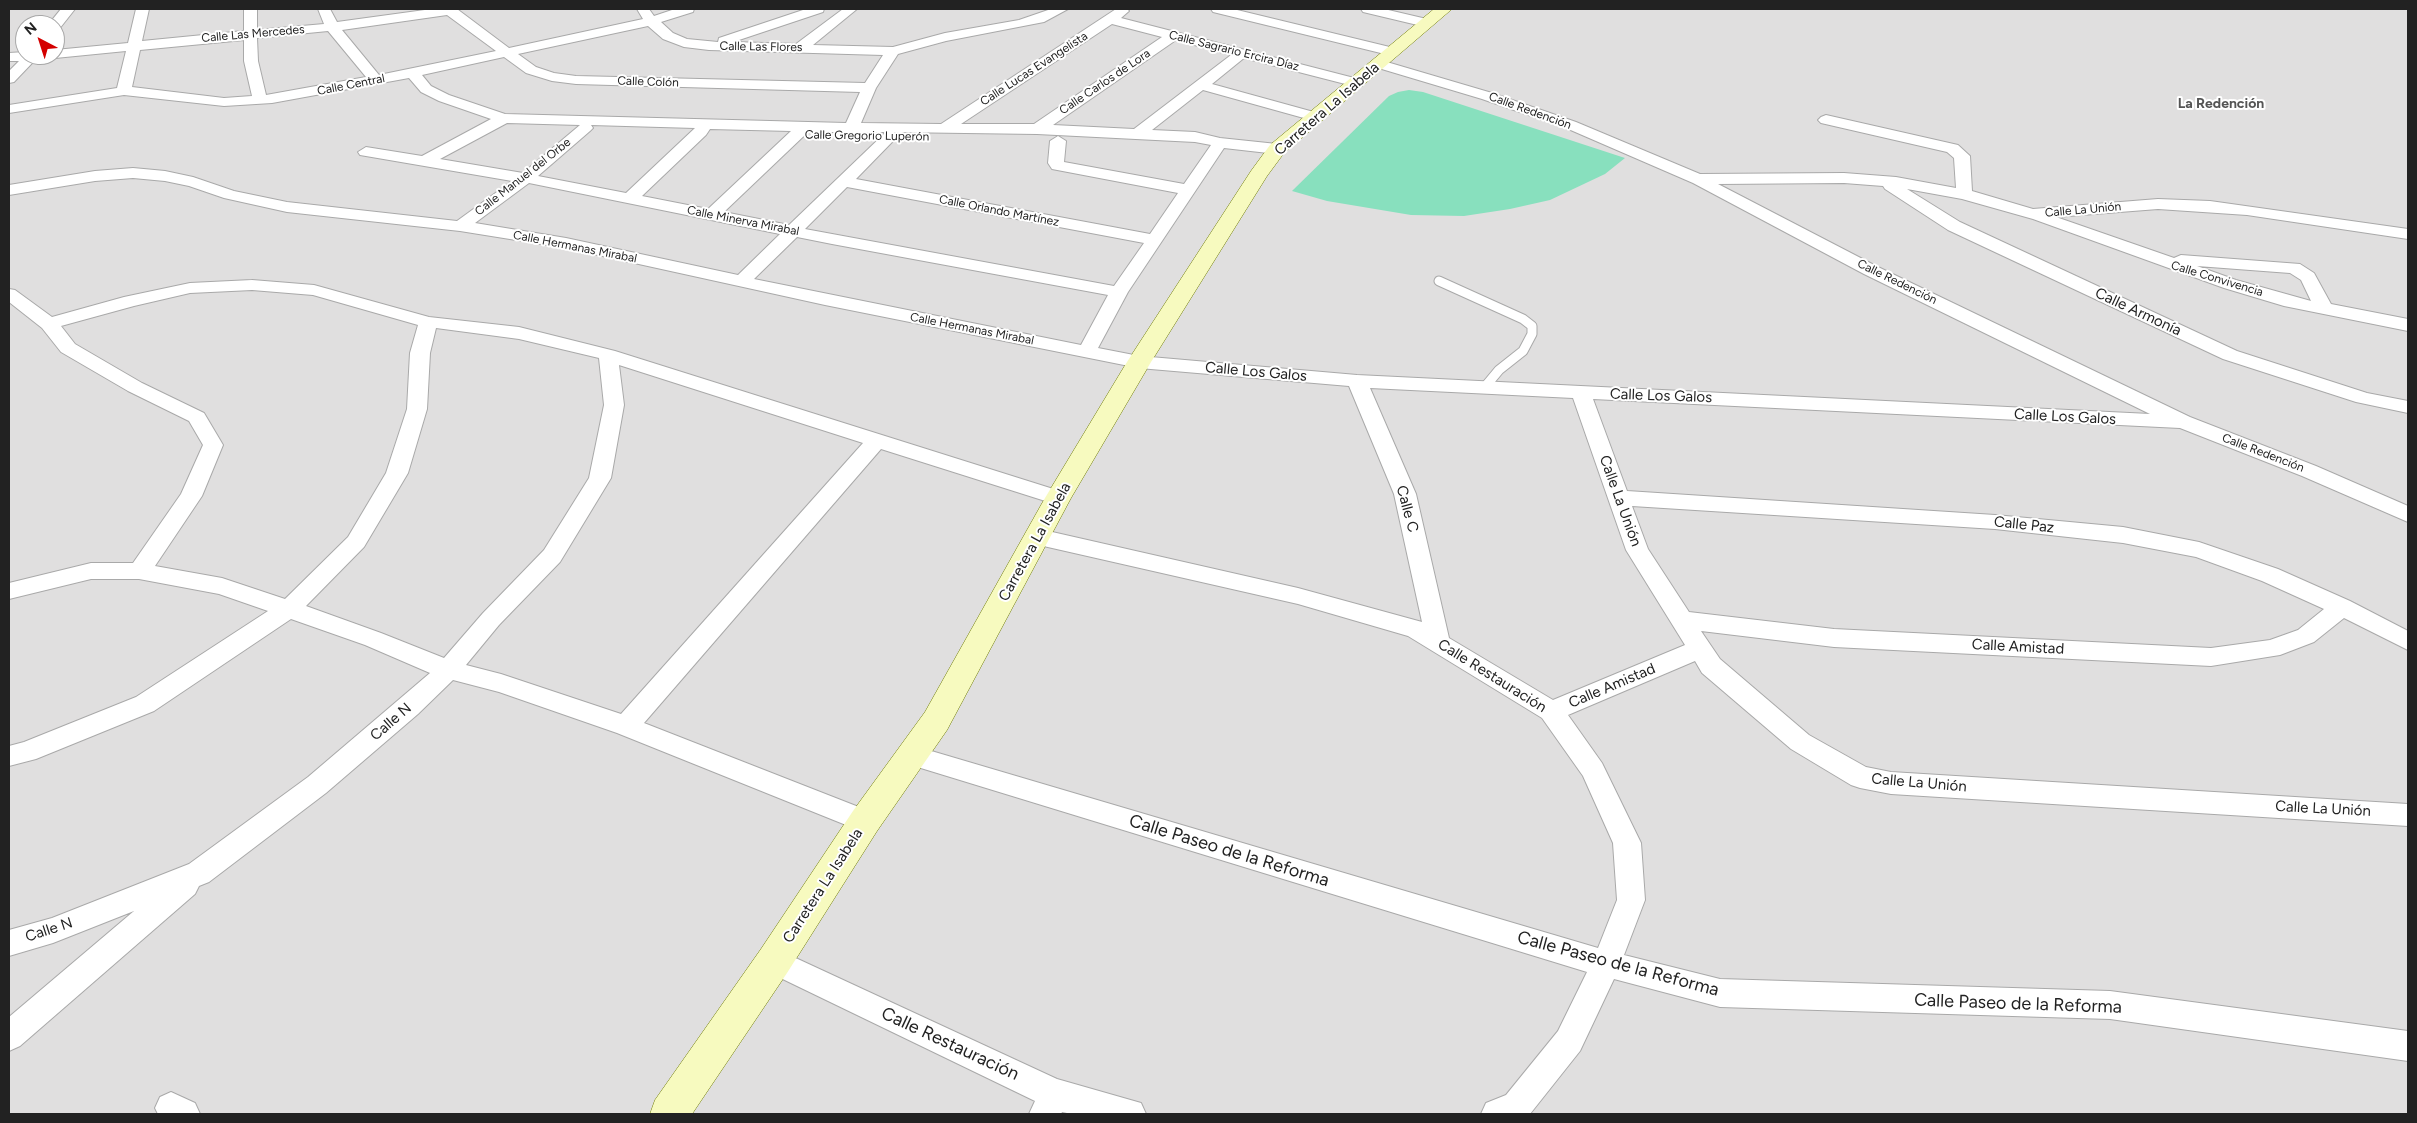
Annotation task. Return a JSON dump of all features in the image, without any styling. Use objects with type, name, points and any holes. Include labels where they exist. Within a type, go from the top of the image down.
[{"type":"main road","name":"Carretera La Isabela","points":[[669,1114],[774,961],[865,821],[936,721],[1039,536],[1058,498],[1139,362],[1232,213],[1277,149],[1435,16]]},
{"type":"street","points":[[124,91],[142,9]]},
{"type":"street","points":[[250,9],[251,61],[260,99]]},
{"type":"street","points":[[324,9],[332,27],[376,80]]},
{"type":"street","name":"Calle Las Flores","points":[[642,9],[651,21],[668,36],[684,43],[709,46],[893,51],[945,37],[1038,20],[1061,9]]},
{"type":"street","name":"Calle Central","points":[[9,109],[124,91],[224,102],[260,99],[412,73],[651,21],[688,9]]},
{"type":"street","points":[[709,46],[818,9]]},
{"type":"street","points":[[800,48],[851,9]]},
{"type":"street","name":"Calle Lucas Evangelista","points":[[943,128],[1125,9]]},
{"type":"street","name":"Calle Redención","points":[[1218,9],[1387,58],[1571,125],[1699,180],[1870,270],[2183,422],[2309,471],[2408,515]]},
{"type":"street","points":[[1368,9],[1435,16]]},
{"type":"street","name":"Calle Las Mercedes","points":[[65,53],[332,27],[450,10]]},
{"type":"street","name":"Calle Colón","points":[[450,10],[532,70],[552,77],[576,80],[869,88]]},
{"type":"street","name":"Calle Sagrario Ercira Díaz","points":[[1110,19],[1357,83]]},
{"type":"street","name":"Calle Carlos de Lora","points":[[1036,129],[1174,35]]},
{"type":"street","points":[[850,130],[869,88],[893,51]]},
{"type":"street","points":[[1138,134],[1242,53]]},
{"type":"street","points":[[9,79],[25,65]]},
{"type":"street","name":"Calle Gregorio Luperón","points":[[412,73],[426,89],[444,98],[531,125],[585,128],[800,130],[1036,129],[1195,137],[1220,143],[1277,149]]},
{"type":"street","points":[[1201,85],[1316,117]]},
{"type":"street","name":"Calle Gregorio Luperón","points":[[510,118],[541,117],[703,128]]},
{"type":"street","points":[[424,162],[510,118]]},
{"type":"street","points":[[1826,120],[1952,148],[1962,156],[1964,194]]},
{"type":"street","name":"Calle Manuel del Orbe","points":[[460,226],[526,178],[585,128]]},
{"type":"street","points":[[630,198],[703,128]]},
{"type":"street","points":[[712,215],[800,130]]},
{"type":"street","name":"Calle Gregorio Luperón","points":[[850,130],[890,136],[1136,142],[1190,146],[1220,143]]},
{"type":"street","points":[[741,282],[890,136]]},
{"type":"street","points":[[1058,141],[1056,163],[1058,166],[1188,190]]},
{"type":"street","points":[[1087,352],[1119,292],[1220,143]]},
{"type":"street","name":"Calle Minerva Mirabal","points":[[366,152],[526,178],[792,231],[1119,292]]},
{"type":"street","name":"Calle Hermanas Mirabal","points":[[9,190],[95,176],[133,173],[165,176],[193,182],[230,195],[287,207],[460,226],[566,243],[741,282],[1139,362]]},
{"type":"street","name":"Calle La Unión","points":[[1699,180],[1844,178],[1883,181],[1964,194],[2032,214],[2158,204],[2201,206],[2247,210],[2408,234]]},
{"type":"street","name":"Calle Orlando Martínez","points":[[843,181],[1154,240]]},
{"type":"street","name":"Calle Armonía","points":[[1883,181],[1954,226],[2230,355],[2363,398],[2408,407]]},
{"type":"street","name":"Calle Convivencia","points":[[2032,214],[2169,265],[2238,287],[2324,309],[2408,325]]},
{"type":"street","points":[[2169,265],[2181,260],[2294,268],[2308,277],[2324,309]]},
{"type":"street","points":[[49,324],[130,301],[190,288],[252,285],[314,290],[428,322],[519,333],[608,355],[1058,498]]},
{"type":"street","points":[[9,294],[49,324],[68,348],[135,387],[197,417],[213,445],[191,496],[139,571]]},
{"type":"street","points":[[9,756],[27,752],[146,704],[290,608],[356,542],[398,473],[417,409],[420,353],[428,322]]},
{"type":"street","name":"Calle N","points":[[9,943],[53,930],[199,874],[318,785],[409,707],[448,670],[491,619],[552,556],[600,478],[614,405],[608,355]]},
{"type":"street","name":"Calle Los Galos","points":[[1139,362],[1358,381],[2183,422]]},
{"type":"street","name":"Calle C","points":[[1358,381],[1405,494],[1438,642]]},
{"type":"street","name":"Calle La Unión","points":[[1581,392],[1637,550],[1711,666],[1800,742],[1860,778],[1891,783],[2408,815]]},
{"type":"street","points":[[626,726],[876,440]]},
{"type":"street","name":"Calle Paz","points":[[1619,498],[1995,522],[2123,535],[2199,550],[2270,575],[2342,607],[2408,641]]},
{"type":"street","name":"Calle Restauración","points":[[1039,536],[1298,596],[1416,629],[1551,711],[1593,770],[1627,843],[1631,900],[1606,964],[1569,1041],[1512,1112]]},
{"type":"street","points":[[9,591],[91,571],[139,571],[222,586],[290,608],[448,670],[501,683],[626,726],[865,821]]},
{"type":"street","name":"Calle Amistad","points":[[1681,620],[1834,638],[2210,657],[2272,649],[2306,636],[2342,607]]},
{"type":"street","name":"Calle Amistad","points":[[1551,711],[1700,649]]},
{"type":"street","name":"Calle Paseo de la Reforma","points":[[911,755],[1606,964],[1720,993],[2110,1005],[2408,1046]]},
{"type":"street","points":[[9,1036],[199,874]]},
{"type":"street","name":"Calle Restauración","points":[[774,961],[1050,1104],[1130,1114]]},
{"type":"lane","points":[[1439,281],[1524,320],[1532,326],[1532,334],[1523,351],[1499,370],[1484,388]]},
{"type":"shaded area","points":[[9,9],[2408,9],[2408,1114],[9,1114]]},
{"type":"green space","points":[[1409,90],[1423,92],[1625,158],[1605,174],[1550,200],[1510,209],[1464,216],[1411,215],[1327,201],[1292,191],[1389,96]]},
{"type":"district","name":"La Redención","points":[[2221,104]]}]
